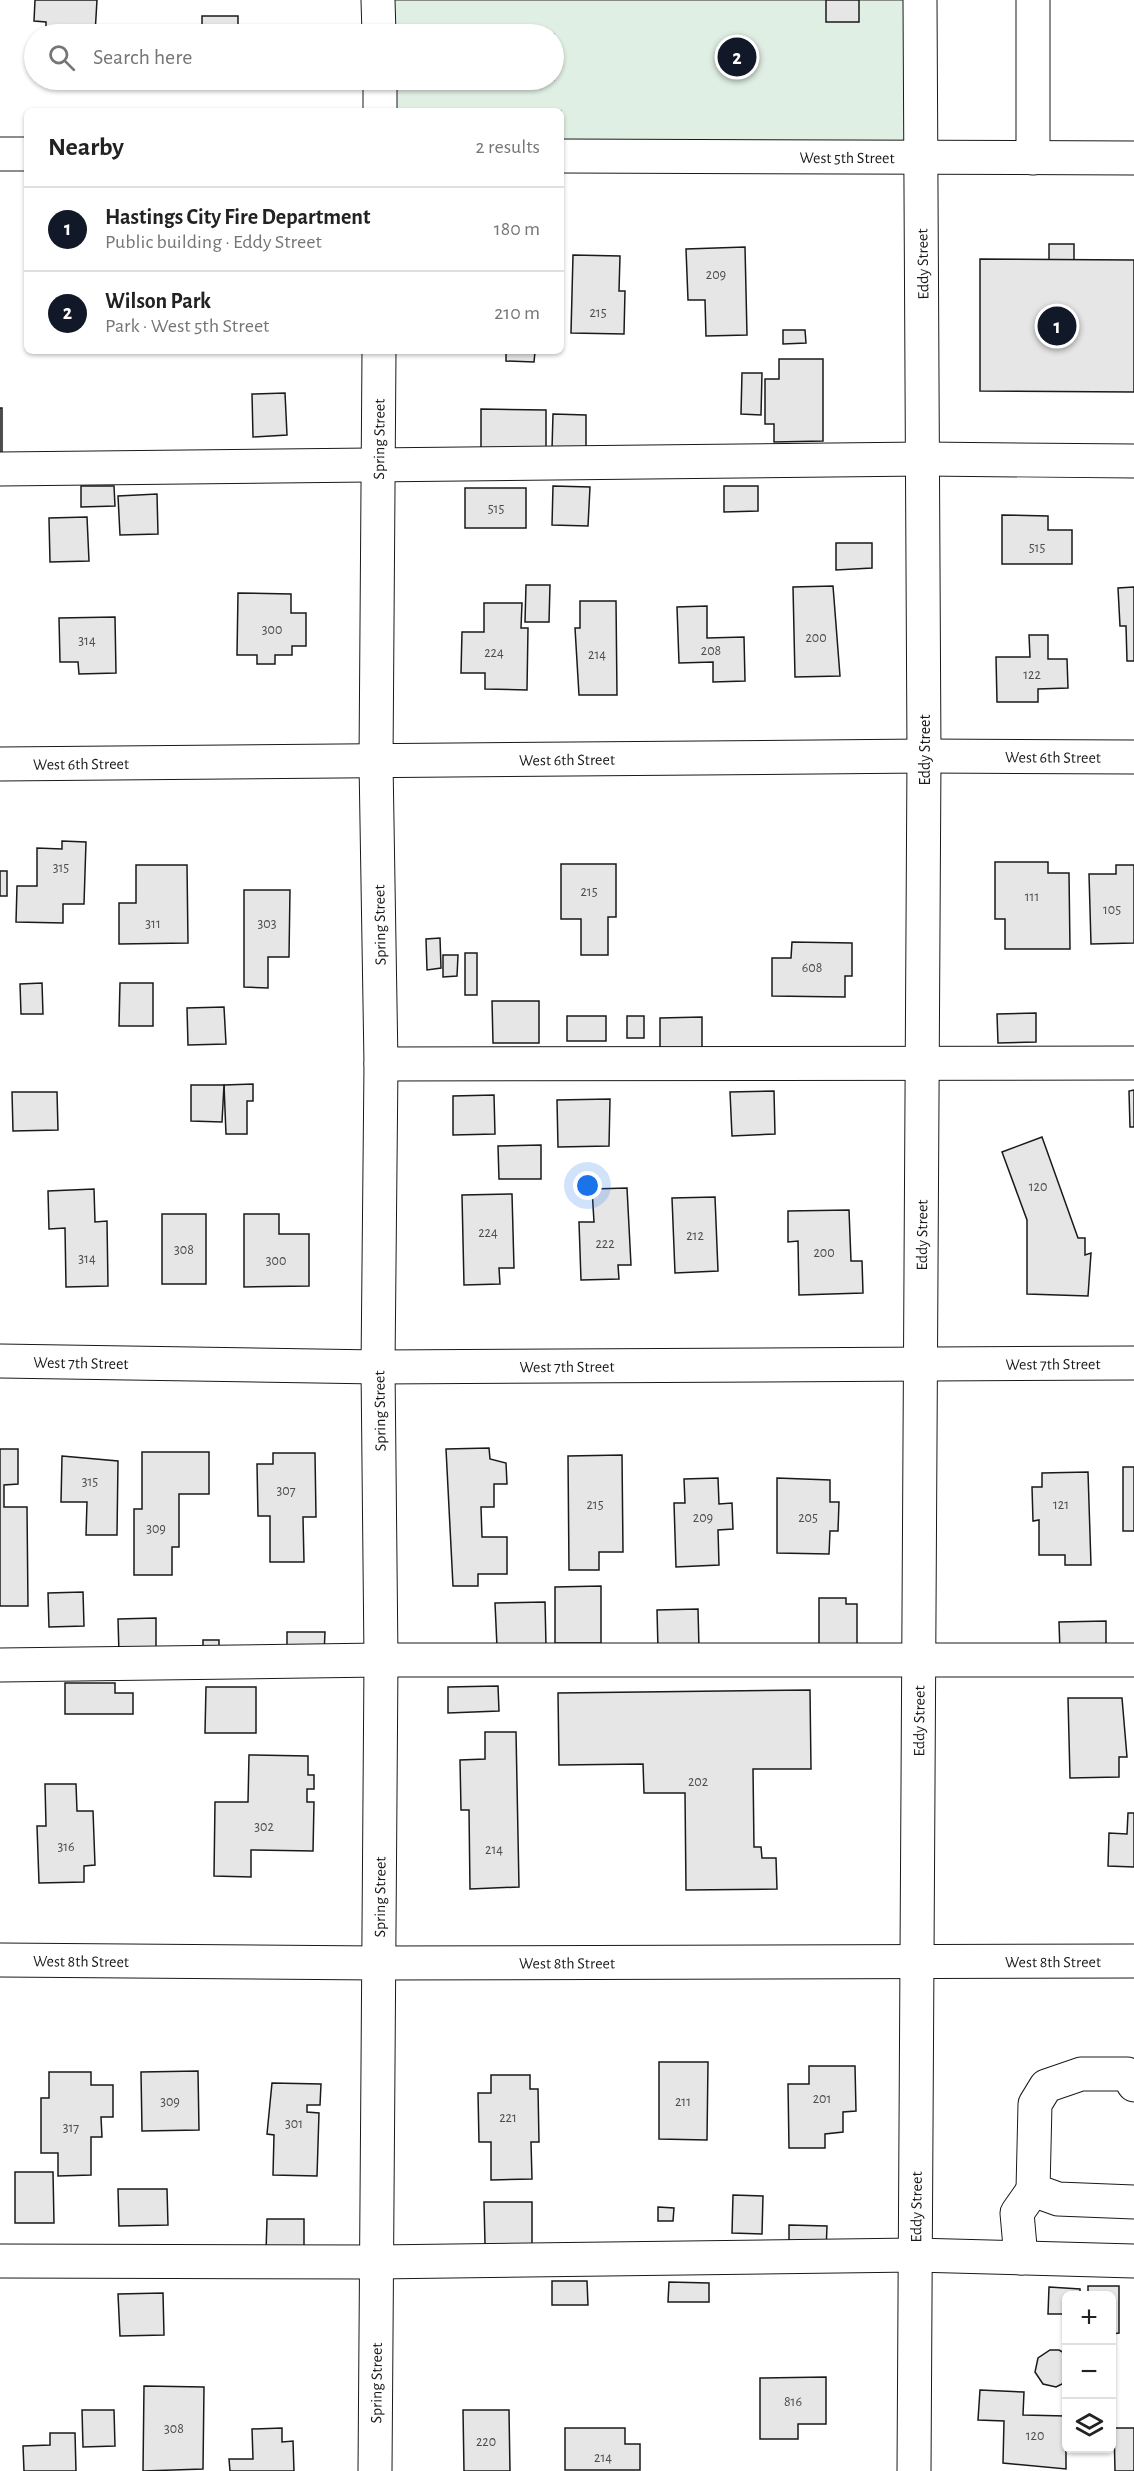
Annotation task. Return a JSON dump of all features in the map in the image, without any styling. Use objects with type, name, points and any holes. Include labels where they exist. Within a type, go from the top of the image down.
[{"type":"street","points":[[378,0],[379,24]]},
{"type":"street","name":"Eddy Street","points":[[914,2471],[924,756],[920,0]]},
{"type":"street","points":[[1033,0],[1033,158]]},
{"type":"street","points":[[380,90],[380,108]]},
{"type":"street","points":[[0,154],[24,154]]},
{"type":"street","name":"West 5th Street","points":[[564,156],[1134,159]]},
{"type":"street","name":"Spring Street","points":[[375,2471],[381,1660],[378,1366],[381,1064],[376,762],[379,354]]},
{"type":"street","points":[[0,469],[924,459],[1134,461]]},
{"type":"street","name":"West 6th Street","points":[[0,764],[924,756],[1134,758]]},
{"type":"street","points":[[381,1064],[1134,1063]]},
{"type":"street","name":"West 7th Street","points":[[0,1361],[378,1366],[1134,1363]]},
{"type":"street","points":[[0,1665],[381,1660],[1134,1660]]},
{"type":"street","name":"West 8th Street","points":[[0,1960],[378,1964],[1134,1961]]},
{"type":"street","points":[[1021,2258],[1017,2212],[1033,2190],[1035,2104],[1046,2086],[1081,2074],[1127,2074],[1134,2085]]},
{"type":"street","points":[[1033,2190],[1058,2199],[1134,2202]]},
{"type":"street","points":[[0,2260],[376,2262],[915,2255],[1134,2261]]},
{"type":"green space","points":[[378,0],[920,0],[920,158],[564,156],[564,108],[380,108],[380,90],[564,90],[564,24],[379,24]]},
{"type":"building","points":[[35,0],[97,0],[96,24],[46,24],[46,22],[34,21]]},
{"type":"building","points":[[826,0],[859,0],[859,22],[826,22]]},
{"type":"building","points":[[202,16],[238,16],[238,24],[202,24]]},
{"type":"building","points":[[1049,244],[1074,244],[1074,260],[1049,260]]},
{"type":"building","points":[[745,247],[747,335],[706,336],[705,300],[688,300],[686,249]]},
{"type":"building","points":[[573,255],[620,256],[619,291],[625,291],[624,334],[571,333]]},
{"type":"building","points":[[980,259],[1134,260],[1134,392],[980,391]]},
{"type":"building","points":[[783,330],[805,330],[806,343],[783,344]]},
{"type":"building","points":[[506,354],[535,354],[534,362],[506,361]]},
{"type":"building","points":[[779,359],[823,359],[823,441],[774,442],[774,424],[765,424],[765,379],[779,379]]},
{"type":"building","points":[[742,373],[762,373],[761,415],[741,414]]},
{"type":"building","points":[[285,393],[287,435],[253,437],[252,394]]},
{"type":"building","points":[[0,408],[2,408],[2,453],[0,453]]},
{"type":"building","points":[[481,409],[546,410],[546,450],[481,450]]},
{"type":"building","points":[[553,414],[586,415],[586,449],[552,449]]},
{"type":"building","points":[[81,486],[114,486],[115,506],[81,507]]},
{"type":"building","points":[[553,486],[590,487],[588,526],[552,525]]},
{"type":"building","points":[[724,486],[758,486],[758,511],[724,512]]},
{"type":"building","points":[[465,488],[526,488],[526,528],[465,528]]},
{"type":"building","points":[[157,494],[158,534],[120,535],[118,496]]},
{"type":"building","points":[[1002,515],[1048,516],[1048,530],[1072,530],[1072,564],[1002,564]]},
{"type":"building","points":[[87,517],[89,561],[50,562],[49,518]]},
{"type":"building","points":[[836,543],[872,543],[872,568],[836,570]]},
{"type":"building","points":[[526,585],[550,585],[549,622],[525,622]]},
{"type":"building","points":[[833,586],[840,676],[795,677],[793,587]]},
{"type":"building","points":[[1134,587],[1134,661],[1127,661],[1126,626],[1120,626],[1118,588]]},
{"type":"building","points":[[238,593],[291,594],[291,613],[306,613],[306,646],[292,646],[292,655],[275,655],[275,664],[257,664],[257,655],[237,655]]},
{"type":"building","points":[[580,601],[616,601],[617,695],[579,695],[575,628],[580,628]]},
{"type":"building","points":[[484,603],[522,603],[521,628],[528,628],[527,690],[485,689],[485,673],[461,673],[462,632],[484,632]]},
{"type":"building","points":[[707,606],[707,638],[744,637],[745,681],[713,682],[713,662],[679,663],[677,607]]},
{"type":"building","points":[[115,617],[116,673],[79,674],[78,662],[60,662],[59,618]]},
{"type":"building","points":[[1029,635],[1048,635],[1048,659],[1067,659],[1068,688],[1038,689],[1038,702],[997,702],[996,657],[1030,657]]},
{"type":"building","points":[[62,841],[86,842],[84,904],[63,904],[63,923],[16,922],[17,886],[37,886],[37,848],[62,849]]},
{"type":"building","points":[[995,862],[1048,862],[1048,873],[1069,873],[1070,949],[1005,949],[1005,919],[995,919]]},
{"type":"building","points":[[561,864],[616,864],[616,917],[608,917],[608,955],[581,955],[581,919],[561,919]]},
{"type":"building","points":[[136,865],[187,865],[188,943],[119,944],[119,903],[136,903]]},
{"type":"building","points":[[1116,865],[1134,865],[1134,943],[1091,944],[1089,874],[1116,874]]},
{"type":"building","points":[[0,871],[7,871],[7,896],[0,896]]},
{"type":"building","points":[[244,890],[290,890],[289,957],[268,957],[268,988],[244,987]]},
{"type":"building","points":[[440,938],[441,968],[427,970],[426,939]]},
{"type":"building","points":[[792,942],[852,943],[852,976],[845,976],[845,997],[772,996],[772,958],[791,958]]},
{"type":"building","points":[[465,953],[477,953],[477,995],[465,995]]},
{"type":"building","points":[[443,955],[458,955],[457,976],[443,977]]},
{"type":"building","points":[[42,983],[43,1014],[21,1014],[20,984]]},
{"type":"building","points":[[120,983],[153,983],[153,1026],[119,1026]]},
{"type":"building","points":[[492,1001],[539,1001],[539,1043],[493,1043]]},
{"type":"building","points":[[224,1007],[226,1044],[188,1045],[187,1008]]},
{"type":"building","points":[[1036,1013],[1036,1042],[998,1043],[997,1014]]},
{"type":"building","points":[[567,1016],[606,1016],[606,1041],[567,1041]]},
{"type":"building","points":[[627,1016],[644,1016],[644,1038],[627,1038]]},
{"type":"building","points":[[702,1017],[702,1050],[660,1051],[660,1018]]},
{"type":"building","points":[[253,1084],[253,1101],[247,1101],[247,1134],[226,1134],[224,1085]]},
{"type":"building","points":[[191,1085],[224,1085],[222,1122],[191,1121]]},
{"type":"building","points":[[1134,1090],[1134,1127],[1130,1127],[1129,1091]]},
{"type":"building","points":[[774,1091],[775,1134],[732,1136],[730,1092]]},
{"type":"building","points":[[12,1092],[57,1092],[58,1130],[13,1131]]},
{"type":"building","points":[[494,1095],[495,1134],[453,1135],[453,1096]]},
{"type":"building","points":[[610,1099],[609,1146],[558,1147],[557,1100]]},
{"type":"building","points":[[1042,1137],[1078,1238],[1085,1238],[1085,1255],[1091,1253],[1088,1296],[1027,1294],[1027,1220],[1002,1152]]},
{"type":"building","points":[[541,1145],[541,1179],[499,1179],[498,1146]]},
{"type":"building","points":[[627,1188],[631,1265],[618,1265],[619,1279],[581,1280],[579,1222],[594,1222],[592,1189]]},
{"type":"building","points":[[94,1189],[95,1222],[107,1221],[108,1286],[66,1287],[65,1228],[49,1229],[48,1191]]},
{"type":"building","points":[[512,1194],[514,1268],[499,1268],[500,1284],[464,1285],[462,1195]]},
{"type":"building","points":[[715,1197],[718,1271],[675,1273],[672,1198]]},
{"type":"building","points":[[849,1210],[851,1261],[862,1261],[863,1293],[799,1295],[798,1241],[788,1242],[788,1211]]},
{"type":"building","points":[[162,1214],[206,1214],[206,1284],[162,1284]]},
{"type":"building","points":[[244,1214],[279,1214],[279,1234],[309,1234],[309,1286],[244,1287]]},
{"type":"building","points":[[489,1448],[490,1459],[506,1463],[507,1484],[494,1484],[494,1507],[481,1507],[482,1537],[507,1537],[507,1574],[478,1574],[478,1586],[453,1586],[446,1449]]},
{"type":"building","points":[[0,1449],[18,1449],[18,1484],[4,1485],[4,1507],[27,1507],[28,1606],[0,1606]]},
{"type":"building","points":[[142,1452],[209,1452],[209,1494],[179,1494],[179,1547],[172,1547],[172,1575],[134,1575],[134,1509],[142,1509]]},
{"type":"building","points":[[273,1453],[315,1453],[316,1517],[303,1517],[304,1562],[270,1562],[270,1516],[258,1516],[257,1464],[273,1464]]},
{"type":"building","points":[[622,1455],[623,1552],[599,1552],[599,1570],[569,1570],[568,1456]]},
{"type":"building","points":[[62,1456],[118,1461],[117,1535],[86,1535],[87,1502],[61,1502]]},
{"type":"building","points":[[1123,1467],[1134,1467],[1134,1531],[1123,1531]]},
{"type":"building","points":[[1088,1472],[1091,1565],[1065,1565],[1065,1555],[1039,1555],[1039,1520],[1033,1521],[1032,1487],[1042,1487],[1042,1473]]},
{"type":"building","points":[[718,1478],[719,1504],[732,1503],[733,1529],[718,1530],[719,1565],[676,1567],[674,1503],[685,1503],[684,1479]]},
{"type":"building","points":[[777,1478],[830,1480],[830,1502],[839,1502],[838,1531],[830,1531],[829,1554],[777,1553]]},
{"type":"building","points":[[601,1586],[601,1643],[555,1643],[555,1587]]},
{"type":"building","points":[[83,1592],[84,1626],[49,1627],[48,1593]]},
{"type":"building","points":[[819,1598],[846,1598],[846,1604],[857,1604],[857,1649],[819,1644]]},
{"type":"building","points":[[545,1602],[546,1646],[497,1647],[495,1603]]},
{"type":"building","points":[[698,1609],[699,1649],[658,1649],[657,1610]]},
{"type":"building","points":[[156,1618],[156,1653],[119,1654],[118,1619]]},
{"type":"building","points":[[1106,1621],[1106,1652],[1060,1652],[1059,1622]]},
{"type":"building","points":[[287,1632],[325,1632],[324,1655],[287,1654]]},
{"type":"building","points":[[203,1640],[219,1640],[219,1654],[203,1653]]},
{"type":"building","points":[[65,1683],[115,1683],[115,1693],[133,1693],[133,1714],[65,1714]]},
{"type":"building","points":[[498,1686],[499,1711],[448,1713],[448,1687]]},
{"type":"building","points":[[206,1687],[256,1687],[256,1733],[205,1733]]},
{"type":"building","points":[[810,1690],[811,1769],[753,1769],[754,1847],[761,1847],[762,1858],[776,1858],[777,1889],[686,1890],[685,1793],[644,1793],[643,1764],[559,1765],[558,1693]]},
{"type":"building","points":[[1068,1698],[1122,1698],[1127,1757],[1119,1757],[1119,1777],[1070,1778]]},
{"type":"building","points":[[485,1732],[516,1732],[519,1887],[470,1889],[469,1810],[461,1810],[460,1760],[485,1759]]},
{"type":"building","points":[[249,1755],[308,1756],[308,1775],[314,1775],[314,1789],[307,1789],[307,1802],[314,1802],[313,1851],[251,1850],[251,1877],[214,1876],[215,1802],[248,1802]]},
{"type":"building","points":[[45,1784],[76,1784],[77,1811],[93,1811],[95,1865],[84,1866],[84,1882],[39,1883],[37,1826],[46,1826]]},
{"type":"building","points":[[1128,1813],[1134,1813],[1134,1867],[1108,1866],[1109,1833],[1127,1834]]},
{"type":"building","points":[[659,2062],[708,2062],[707,2140],[659,2139]]},
{"type":"building","points":[[809,2066],[855,2066],[856,2111],[843,2112],[843,2132],[825,2134],[825,2148],[789,2148],[788,2084],[809,2084]]},
{"type":"building","points":[[198,2071],[199,2130],[142,2131],[141,2072]]},
{"type":"building","points":[[49,2072],[91,2072],[91,2085],[113,2085],[113,2117],[101,2117],[102,2137],[91,2137],[91,2175],[58,2176],[58,2153],[41,2153],[41,2098],[49,2098]]},
{"type":"building","points":[[491,2075],[530,2075],[530,2089],[538,2089],[539,2142],[531,2142],[532,2179],[491,2180],[491,2142],[479,2142],[478,2093],[491,2093]]},
{"type":"building","points":[[272,2083],[321,2084],[320,2105],[307,2105],[307,2112],[319,2113],[317,2176],[273,2175],[274,2135],[267,2134]]},
{"type":"building","points":[[15,2172],[53,2172],[54,2223],[15,2223]]},
{"type":"building","points":[[118,2189],[167,2189],[168,2225],[119,2226]]},
{"type":"building","points":[[733,2195],[763,2196],[762,2234],[732,2233]]},
{"type":"building","points":[[484,2202],[532,2202],[532,2244],[485,2244]]},
{"type":"building","points":[[658,2207],[674,2208],[673,2221],[658,2221]]},
{"type":"building","points":[[267,2219],[304,2219],[304,2252],[266,2252]]},
{"type":"building","points":[[789,2225],[827,2226],[826,2252],[789,2251]]},
{"type":"building","points":[[552,2281],[587,2281],[588,2305],[552,2305]]},
{"type":"building","points":[[669,2282],[709,2283],[709,2302],[668,2302]]},
{"type":"building","points":[[1088,2286],[1119,2286],[1119,2333],[1116,2333],[1116,2291],[1088,2291]]},
{"type":"building","points":[[1049,2287],[1080,2289],[1080,2291],[1062,2291],[1062,2314],[1048,2314]]},
{"type":"building","points":[[163,2293],[164,2335],[120,2336],[118,2294]]},
{"type":"building","points":[[1050,2350],[1062,2352],[1062,2384],[1056,2387],[1043,2384],[1035,2372],[1038,2358]]},
{"type":"building","points":[[826,2377],[826,2424],[798,2424],[798,2439],[760,2439],[760,2378]]},
{"type":"building","points":[[144,2386],[204,2387],[203,2469],[143,2471]]},
{"type":"building","points":[[980,2390],[1024,2392],[1023,2415],[1062,2416],[1062,2453],[1066,2453],[1066,2469],[1003,2463],[1004,2421],[978,2420]]},
{"type":"building","points":[[82,2410],[114,2410],[115,2446],[83,2447]]},
{"type":"building","points":[[463,2410],[509,2410],[510,2471],[464,2471]]},
{"type":"building","points":[[282,2428],[282,2442],[293,2441],[294,2471],[230,2471],[229,2459],[253,2459],[252,2429]]},
{"type":"building","points":[[565,2428],[625,2428],[625,2444],[640,2444],[640,2470],[565,2470]]},
{"type":"building","points":[[1116,2428],[1134,2428],[1134,2471],[1115,2471]]},
{"type":"building","points":[[50,2433],[75,2433],[76,2471],[24,2471],[23,2446],[50,2445]]},
{"type":"place","name":"Wilson Park","points":[[737,57]]},
{"type":"place","name":"Hastings City Fire Department","points":[[1057,326]]}]
